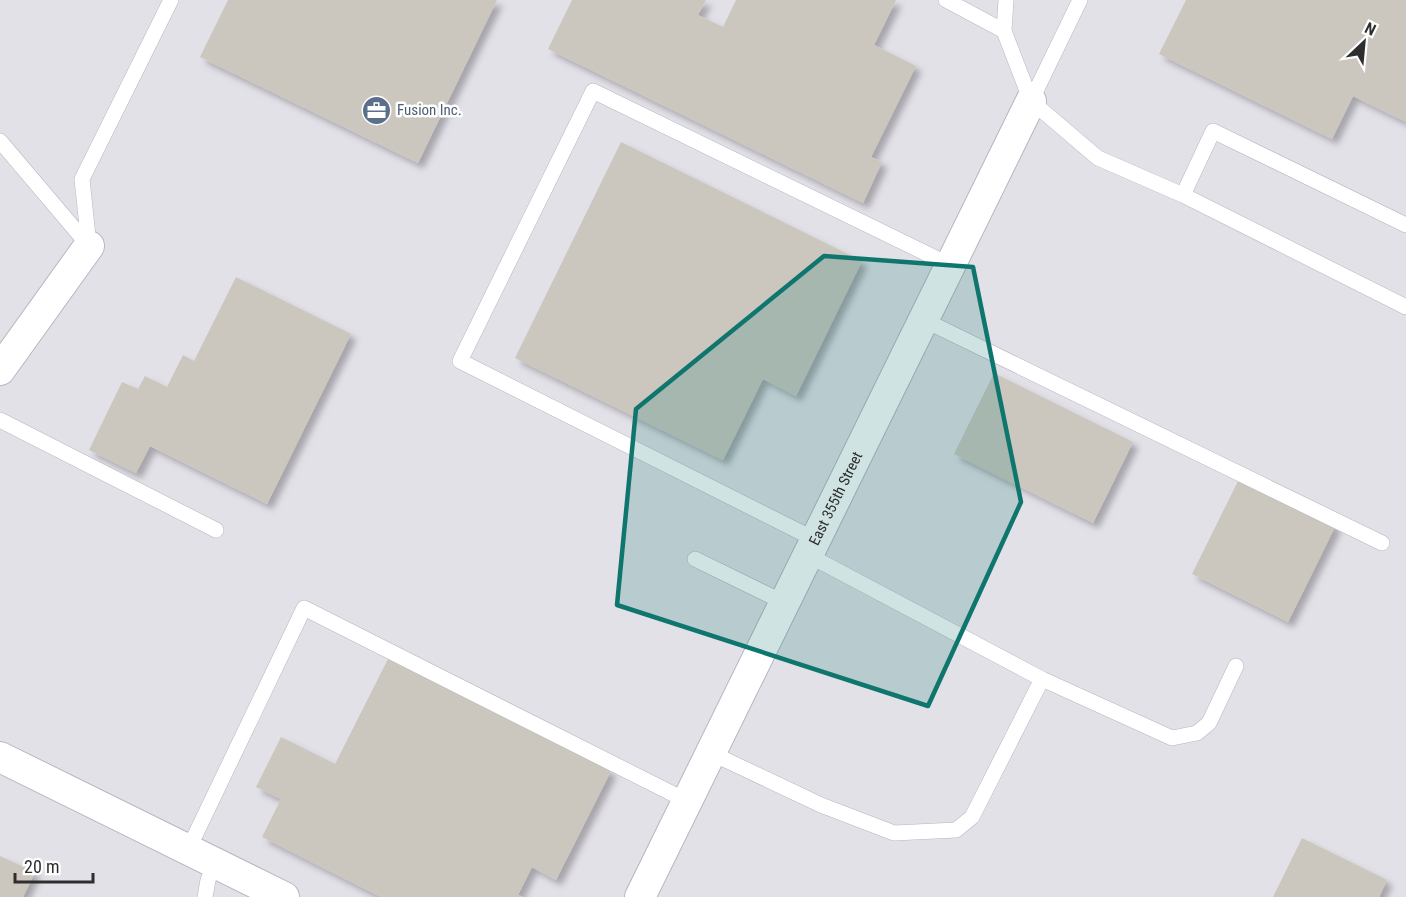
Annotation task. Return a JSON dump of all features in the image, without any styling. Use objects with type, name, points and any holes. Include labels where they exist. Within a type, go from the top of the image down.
[{"type":"street","name":"East 355th Street","points":[[640,897],[1031,101]]},
{"type":"street","points":[[0,370],[89,246]]},
{"type":"street","points":[[0,757],[284,897]]},
{"type":"lane","points":[[89,246],[82,179],[171,0]]},
{"type":"lane","points":[[946,0],[1004,31]]},
{"type":"lane","points":[[1006,0],[1004,31],[1031,101],[1098,158],[1183,195],[1406,307]]},
{"type":"lane","points":[[1031,101],[1080,0]]},
{"type":"lane","points":[[950,266],[593,91],[460,361],[812,547],[1042,679],[1172,738],[1197,733],[1209,723],[1236,666]]},
{"type":"lane","points":[[1183,195],[1213,131],[1406,225]]},
{"type":"lane","points":[[0,141],[89,246]]},
{"type":"lane","points":[[924,320],[1382,543]]},
{"type":"lane","points":[[0,420],[216,530]]},
{"type":"lane","points":[[695,559],[785,603]]},
{"type":"lane","points":[[189,850],[304,608],[687,801]]},
{"type":"lane","points":[[711,753],[821,805],[894,833],[956,830],[972,817],[1042,679]]},
{"type":"lane","points":[[205,897],[208,880],[215,863]]},
{"type":"highlighted area","points":[[824,256],[973,267],[1021,502],[928,706],[617,605],[636,409]]},
{"type":"shaded area","points":[[0,0],[1406,0],[1406,897],[0,897]]},
{"type":"building","name":"Fusion Inc.","points":[[228,0],[497,0],[418,163],[200,57]]},
{"type":"building","points":[[572,0],[706,0],[698,15],[723,27],[736,0],[896,0],[874,45],[916,66],[871,157],[882,162],[863,203],[548,49]]},
{"type":"building","points":[[1186,0],[1406,0],[1406,122],[1353,96],[1332,139],[1159,54]]},
{"type":"building","points":[[621,142],[862,261],[796,396],[763,379],[723,460],[515,358]]},
{"type":"building","points":[[236,277],[351,334],[267,504],[150,446],[136,473],[89,450],[122,382],[138,389],[145,376],[167,387],[183,355],[194,361]]},
{"type":"building","points":[[994,373],[1133,442],[1093,523],[954,454]]},
{"type":"building","points":[[1240,477],[1336,525],[1288,622],[1192,574]]},
{"type":"building","points":[[388,659],[611,771],[556,880],[532,867],[518,895],[523,897],[381,897],[262,837],[281,799],[256,787],[281,737],[335,764]]},
{"type":"building","points":[[1302,838],[1387,880],[1379,897],[1273,897]]},
{"type":"building","points":[[0,856],[35,872],[23,897],[0,897]]},
{"type":"place","name":"Fusion Inc.","points":[[376,110]]}]
